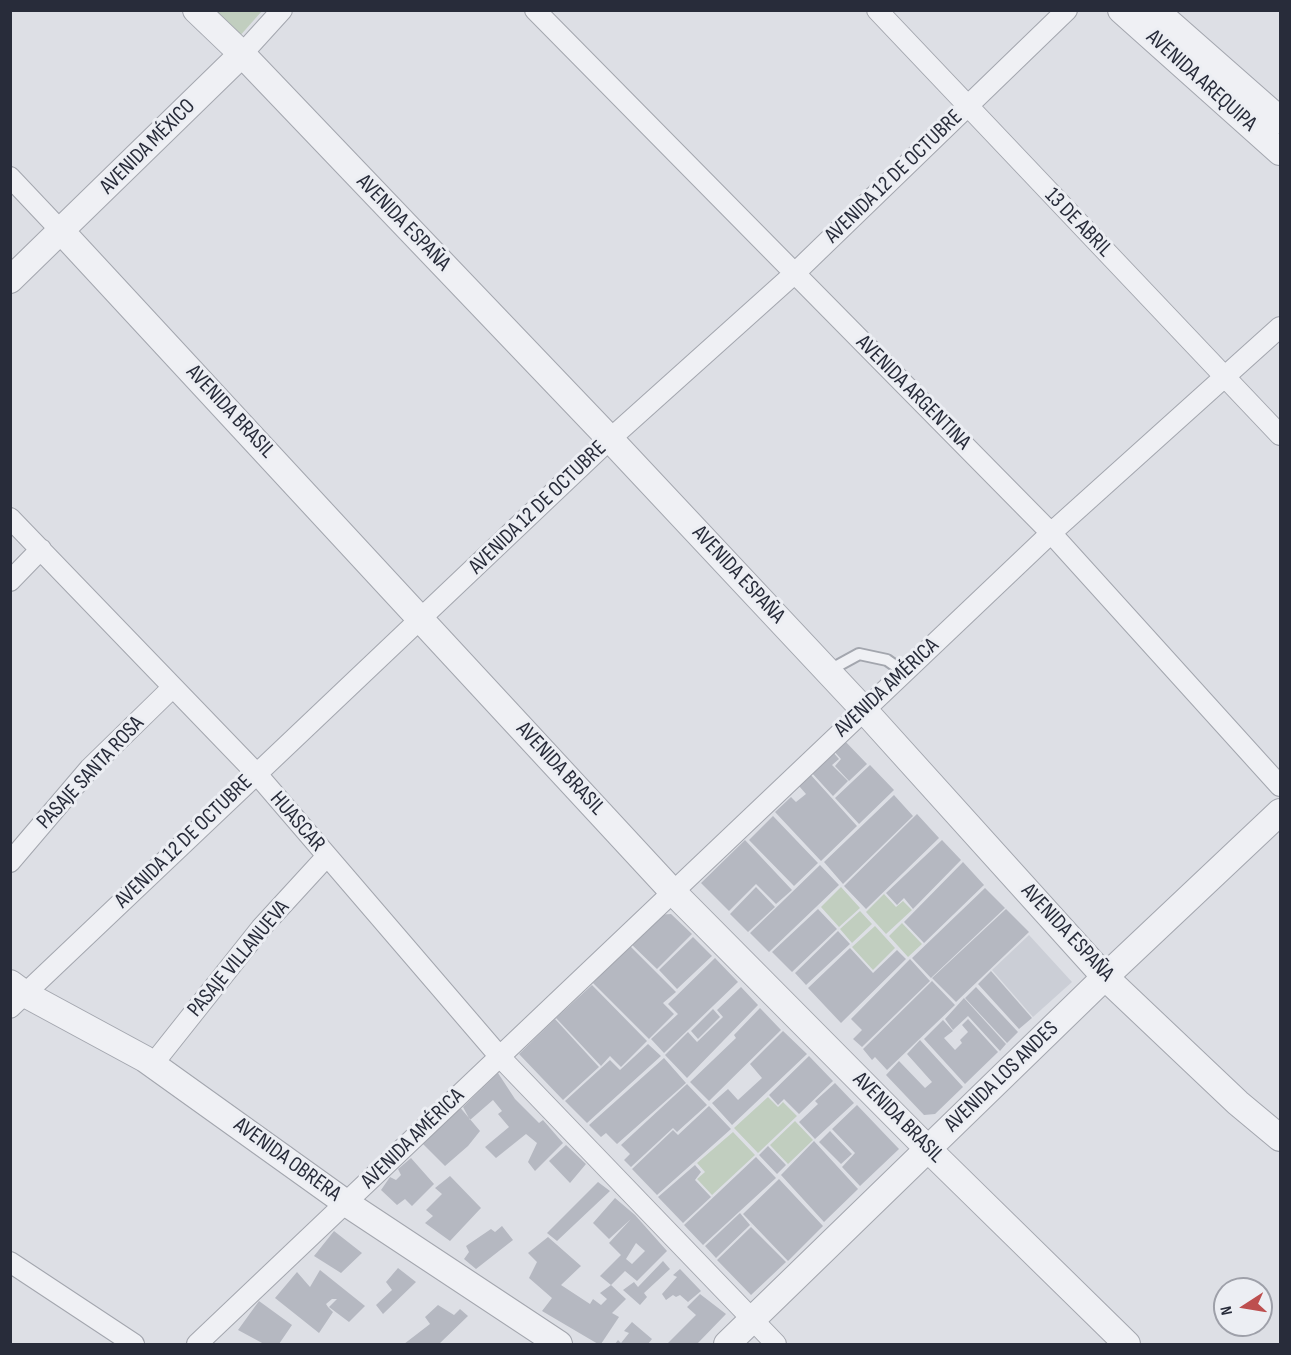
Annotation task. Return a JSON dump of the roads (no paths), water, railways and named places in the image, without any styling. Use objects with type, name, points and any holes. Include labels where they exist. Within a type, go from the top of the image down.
[{"type":"street","name":"AVENIDA ESPAÑA","points":[[196,10],[242,54],[610,439],[864,710],[1105,977],[1238,1103],[1281,1138]]},
{"type":"street","name":"AVENIDA MÉXICO","points":[[10,280],[242,54],[282,10]]},
{"type":"street","name":"AVENIDA ARGENTINA","points":[[535,10],[1051,533],[1281,786]]},
{"type":"street","name":"13 DE ABRIL","points":[[877,10],[1281,435]]},
{"type":"street","name":"AVENIDA 12 DE OCTUBRE","points":[[15,995],[422,619],[610,439],[795,273],[1067,10]]},
{"type":"street","name":"AVENIDA AREQUIPA","points":[[1121,10],[1281,152]]},
{"type":"street","name":"AVENIDA AREQUIPA","points":[[1155,10],[1281,120]]},
{"type":"street","name":"AVENIDA BRASIL","points":[[10,177],[673,892],[928,1149],[1127,1344]]},
{"type":"street","name":"AVENIDA AMÉRICA","points":[[197,1344],[1051,533],[1281,327]]},
{"type":"street","name":"HUASCAR","points":[[10,518],[256,773],[500,1057]]},
{"type":"street","points":[[10,581],[41,549]]},
{"type":"street","name":"PASAJE SANTA ROSA","points":[[10,862],[90,768],[173,687]]},
{"type":"street","name":"AVENIDA LOS ANDES","points":[[727,1344],[1105,977],[1281,812]]},
{"type":"street","name":"PASAJE VILLANUEVA","points":[[153,1064],[261,928],[327,856]]},
{"type":"street","name":"AVENIDA OBRERA","points":[[15,995],[153,1064],[346,1203],[559,1344]]},
{"type":"street","points":[[500,1057],[776,1344]]},
{"type":"street","points":[[10,1262],[134,1344]]},
{"type":"lane","points":[[828,671],[859,654],[887,660],[904,672]]}]
